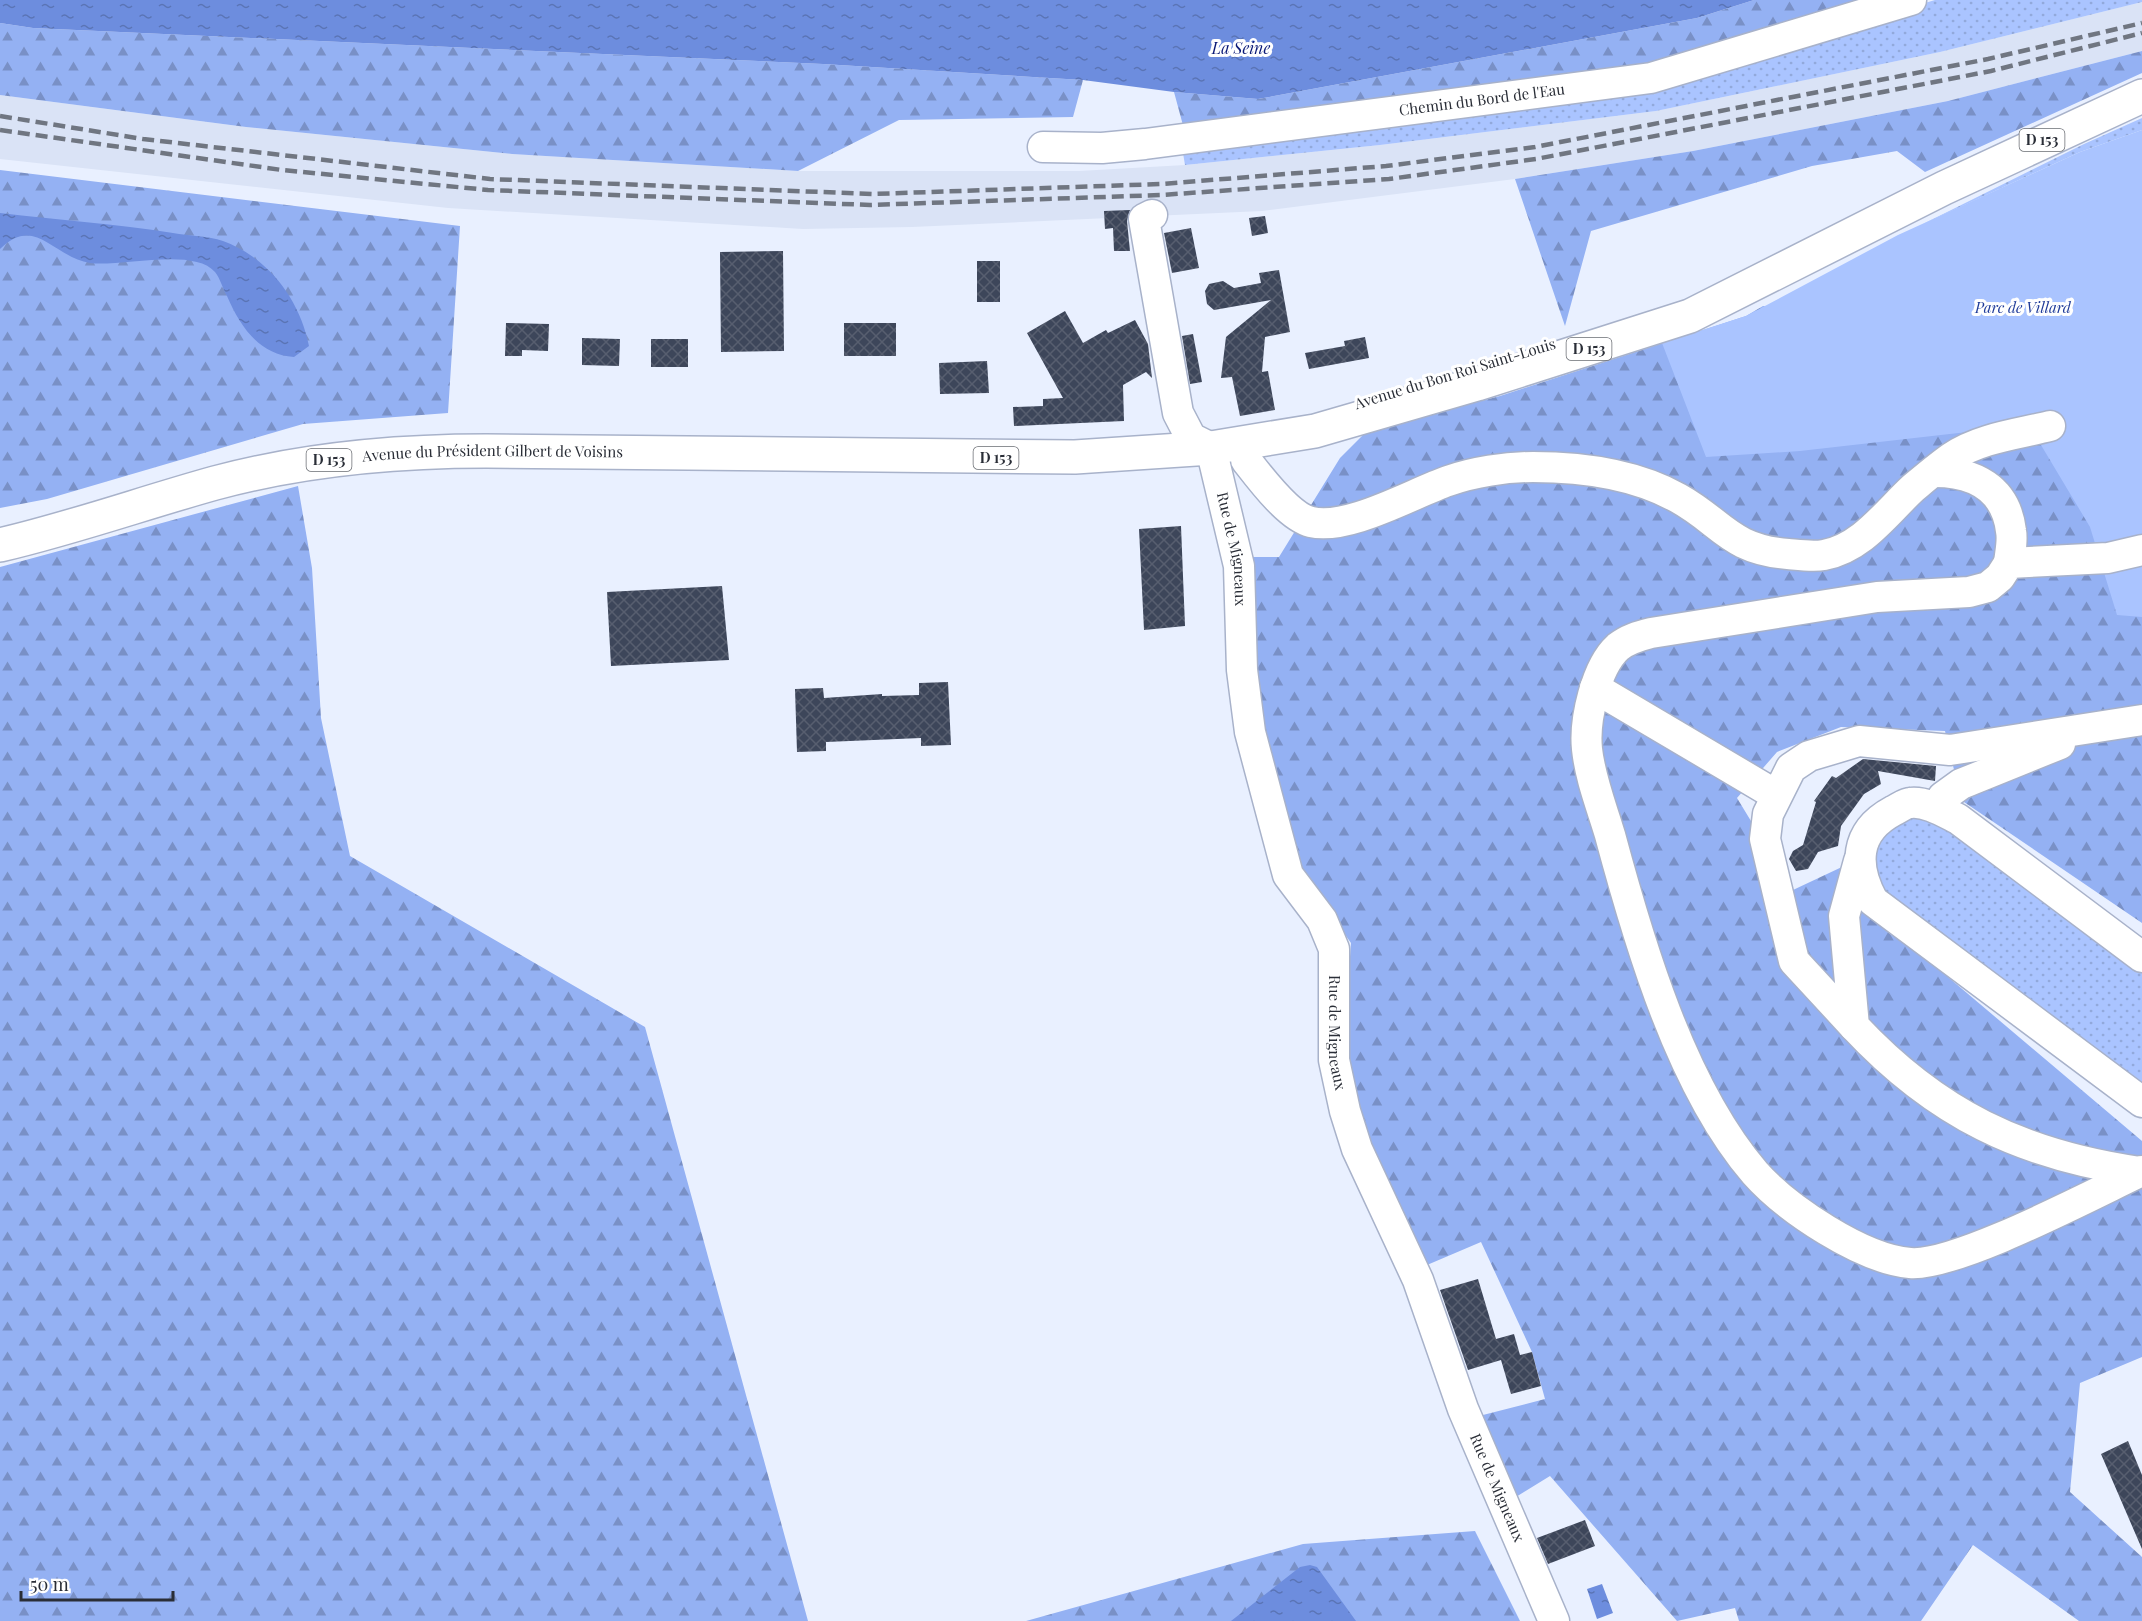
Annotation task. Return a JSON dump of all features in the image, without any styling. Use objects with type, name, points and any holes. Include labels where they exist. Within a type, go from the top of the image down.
[{"type":"main road","name":"Avenue du Bon Roi Saint-Louis","points":[[1201,443],[1244,430],[1321,413],[1674,307],[1944,188],[2142,96]]},
{"type":"main road","name":"Avenue du Président Gilbert de Voisins","points":[[0,545],[48,534],[216,483],[343,458],[438,451],[781,452],[1019,458],[1201,443]]},
{"type":"street","name":"Chemin du Bord de l'Eau","points":[[1043,147],[1102,148],[1145,144],[1650,78],[1911,0]]},
{"type":"street","name":"Rue de Migneaux","points":[[1152,215],[1144,219],[1178,413],[1201,443],[1239,566],[1242,670],[1250,732],[1288,874],[1322,920],[1334,949],[1334,1060],[1345,1111],[1357,1149],[1418,1280],[1463,1409],[1554,1621]]},
{"type":"street","points":[[1246,460],[1284,504],[1310,522],[1341,522],[1394,504],[1450,480],[1487,472],[1531,467],[1578,468],[1627,478],[1677,498],[1736,541],[1762,552],[1824,555],[1846,548],[1867,534],[1916,486],[1973,445],[2050,426]]},
{"type":"street","points":[[1935,472],[1958,472],[1980,480],[1995,494],[2005,511],[2011,531],[2009,563],[2000,577],[1988,587],[1969,592],[1878,597],[1651,633],[1632,638],[1608,658],[1595,688],[1589,717],[1587,749],[1631,911],[1665,1008],[1717,1122],[1756,1173],[1790,1206],[1809,1220],[1884,1258],[1913,1264],[1974,1248],[2141,1171]]},
{"type":"street","points":[[2009,563],[2108,558],[2142,550]]},
{"type":"street","points":[[1595,688],[1776,795]]},
{"type":"street","points":[[2141,1171],[2093,1164],[1999,1135],[1958,1113],[1911,1082],[1816,988],[1794,961],[1766,839],[1768,814],[1791,768],[1809,756],[1837,746],[1859,741],[1950,750],[2142,720]]},
{"type":"street","points":[[1854,1026],[1844,916],[1865,838],[1882,817],[1909,802],[1939,802],[1961,784],[2099,726]]},
{"type":"street","points":[[1939,802],[1942,759],[1950,750]]},
{"type":"street","points":[[1939,802],[1958,819],[2142,957]]},
{"type":"street","points":[[1859,861],[1862,881],[1873,901],[2142,1102]]},
{"type":"shaded area","points":[[2142,2],[2142,51],[1948,101],[1693,151],[1515,179],[1262,211],[912,227],[803,229],[448,208],[0,159],[0,95],[246,127],[512,154],[798,171],[1079,171],[1185,165],[1380,145],[1656,111],[1940,52]]},
{"type":"green space","points":[[1754,0],[1879,0],[1654,70],[1184,129],[1174,92],[1258,99],[1697,18]]},
{"type":"green space","points":[[1935,0],[2142,0],[2142,2],[1940,52],[1656,111],[1380,145],[1185,165],[1182,147],[1852,25]]},
{"type":"green space","points":[[0,23],[33,28],[823,64],[1083,80],[1073,117],[899,120],[798,171],[512,154],[246,127],[0,95]]},
{"type":"green space","points":[[2142,51],[2142,73],[1925,172],[1897,151],[1812,166],[1591,231],[1565,326],[1515,179],[1693,151],[1948,101]]},
{"type":"green space","points":[[2142,118],[2142,130],[2080,152],[1921,225],[2084,144]]},
{"type":"green space","name":"Parc de Villard","points":[[2142,130],[2142,617],[2117,615],[2090,527],[2029,425],[1800,451],[1706,457],[1662,343],[1746,316],[1898,235],[2080,152]]},
{"type":"green space","points":[[0,170],[460,226],[448,413],[303,424],[47,499],[0,508]]},
{"type":"green space","points":[[1763,306],[2142,343],[2142,923],[1961,800],[1945,731],[1841,727],[1777,752],[1737,798],[1793,890],[1844,866],[1864,906],[2142,1141],[2142,1357],[2080,1383],[2070,1492],[2142,1557],[2142,1621],[2079,1621],[1973,1545],[1921,1621],[1739,1621],[1735,1608],[1677,1621],[1550,1476],[1511,1500],[1479,1416],[1545,1399],[1532,1352],[1481,1242],[1427,1265],[1373,1149],[1353,1085],[1341,999],[1347,997],[1351,943],[1293,862],[1256,703],[1247,557],[1279,557],[1340,458],[1368,430],[1500,396],[1746,316]]},
{"type":"green space","points":[[298,486],[312,568],[321,718],[350,856],[645,1027],[808,1621],[0,1621],[0,567]]},
{"type":"green space","points":[[1925,814],[2142,962],[2142,1099],[1899,910],[1873,879],[1877,841],[1900,820]]},
{"type":"green space","points":[[1475,1531],[1520,1621],[1026,1621],[1303,1544]]},
{"type":"water","name":"La Seine","points":[[0,0],[1754,0],[1697,18],[1258,99],[1174,92],[1083,80],[823,64],[33,28],[0,23]]},
{"type":"water","points":[[0,213],[130,227],[223,241],[255,258],[280,283],[298,313],[309,346],[294,357],[271,351],[261,345],[238,318],[217,274],[205,265],[174,259],[90,263],[77,259],[34,236],[12,239],[0,249]]},
{"type":"water","points":[[1310,1565],[1317,1567],[1356,1621],[1231,1621],[1300,1567]]},
{"type":"water","points":[[1602,1584],[1613,1613],[1597,1619],[1587,1589]]},
{"type":"building","points":[[1130,210],[1127,221],[1130,251],[1114,251],[1113,228],[1105,229],[1104,211]]},
{"type":"building","points":[[1265,216],[1268,233],[1252,236],[1249,218]]},
{"type":"building","points":[[1191,228],[1199,268],[1172,273],[1164,233]]},
{"type":"building","points":[[783,251],[784,351],[721,352],[720,252]]},
{"type":"building","points":[[977,261],[1000,261],[1000,302],[977,302]]},
{"type":"building","points":[[1279,270],[1290,332],[1265,337],[1262,372],[1268,371],[1275,410],[1240,416],[1232,377],[1221,378],[1226,337],[1271,300],[1214,310],[1207,304],[1205,291],[1209,284],[1223,281],[1234,288],[1261,283],[1259,273]]},
{"type":"building","points":[[1065,311],[1083,343],[1106,330],[1108,333],[1135,320],[1148,344],[1152,378],[1146,372],[1123,385],[1124,421],[1014,426],[1013,407],[1043,406],[1043,399],[1063,398],[1027,333]]},
{"type":"building","points":[[506,323],[549,324],[548,351],[522,350],[522,356],[505,356]]},
{"type":"building","points":[[844,323],[896,323],[896,356],[844,356]]},
{"type":"building","points":[[1193,334],[1202,382],[1190,384],[1182,336]]},
{"type":"building","points":[[1365,337],[1369,358],[1309,369],[1305,353],[1345,346],[1344,341]]},
{"type":"building","points":[[582,338],[620,339],[619,366],[582,365]]},
{"type":"building","points":[[651,339],[688,339],[688,367],[651,367]]},
{"type":"building","points":[[987,361],[989,393],[940,394],[939,363]]},
{"type":"building","points":[[1181,526],[1185,626],[1144,630],[1139,529]]},
{"type":"building","points":[[722,586],[729,660],[611,666],[607,592]]},
{"type":"building","points":[[948,682],[951,745],[921,746],[921,738],[826,742],[826,751],[797,752],[795,689],[823,688],[824,698],[882,694],[882,696],[919,695],[919,683]]},
{"type":"building","points":[[1863,759],[1936,766],[1935,781],[1878,771],[1881,784],[1864,794],[1841,826],[1838,846],[1818,852],[1808,869],[1796,871],[1789,859],[1793,851],[1803,845],[1816,802],[1814,801],[1832,776],[1836,778]]},
{"type":"building","points":[[1478,1279],[1496,1339],[1514,1334],[1520,1355],[1532,1352],[1541,1386],[1511,1394],[1501,1360],[1468,1370],[1440,1290]]},
{"type":"building","points":[[2128,1441],[2142,1475],[2142,1549],[2101,1454]]},
{"type":"building","points":[[1585,1520],[1595,1546],[1548,1564],[1537,1538]]},
{"type":"railway","points":[[0,116],[143,139],[490,179],[872,194],[1161,184],[1386,166],[1535,147],[1988,59],[2142,23]]},
{"type":"railway","points":[[0,130],[282,170],[488,190],[870,205],[1161,195],[1389,179],[1536,159],[1991,71],[2142,33]]}]
